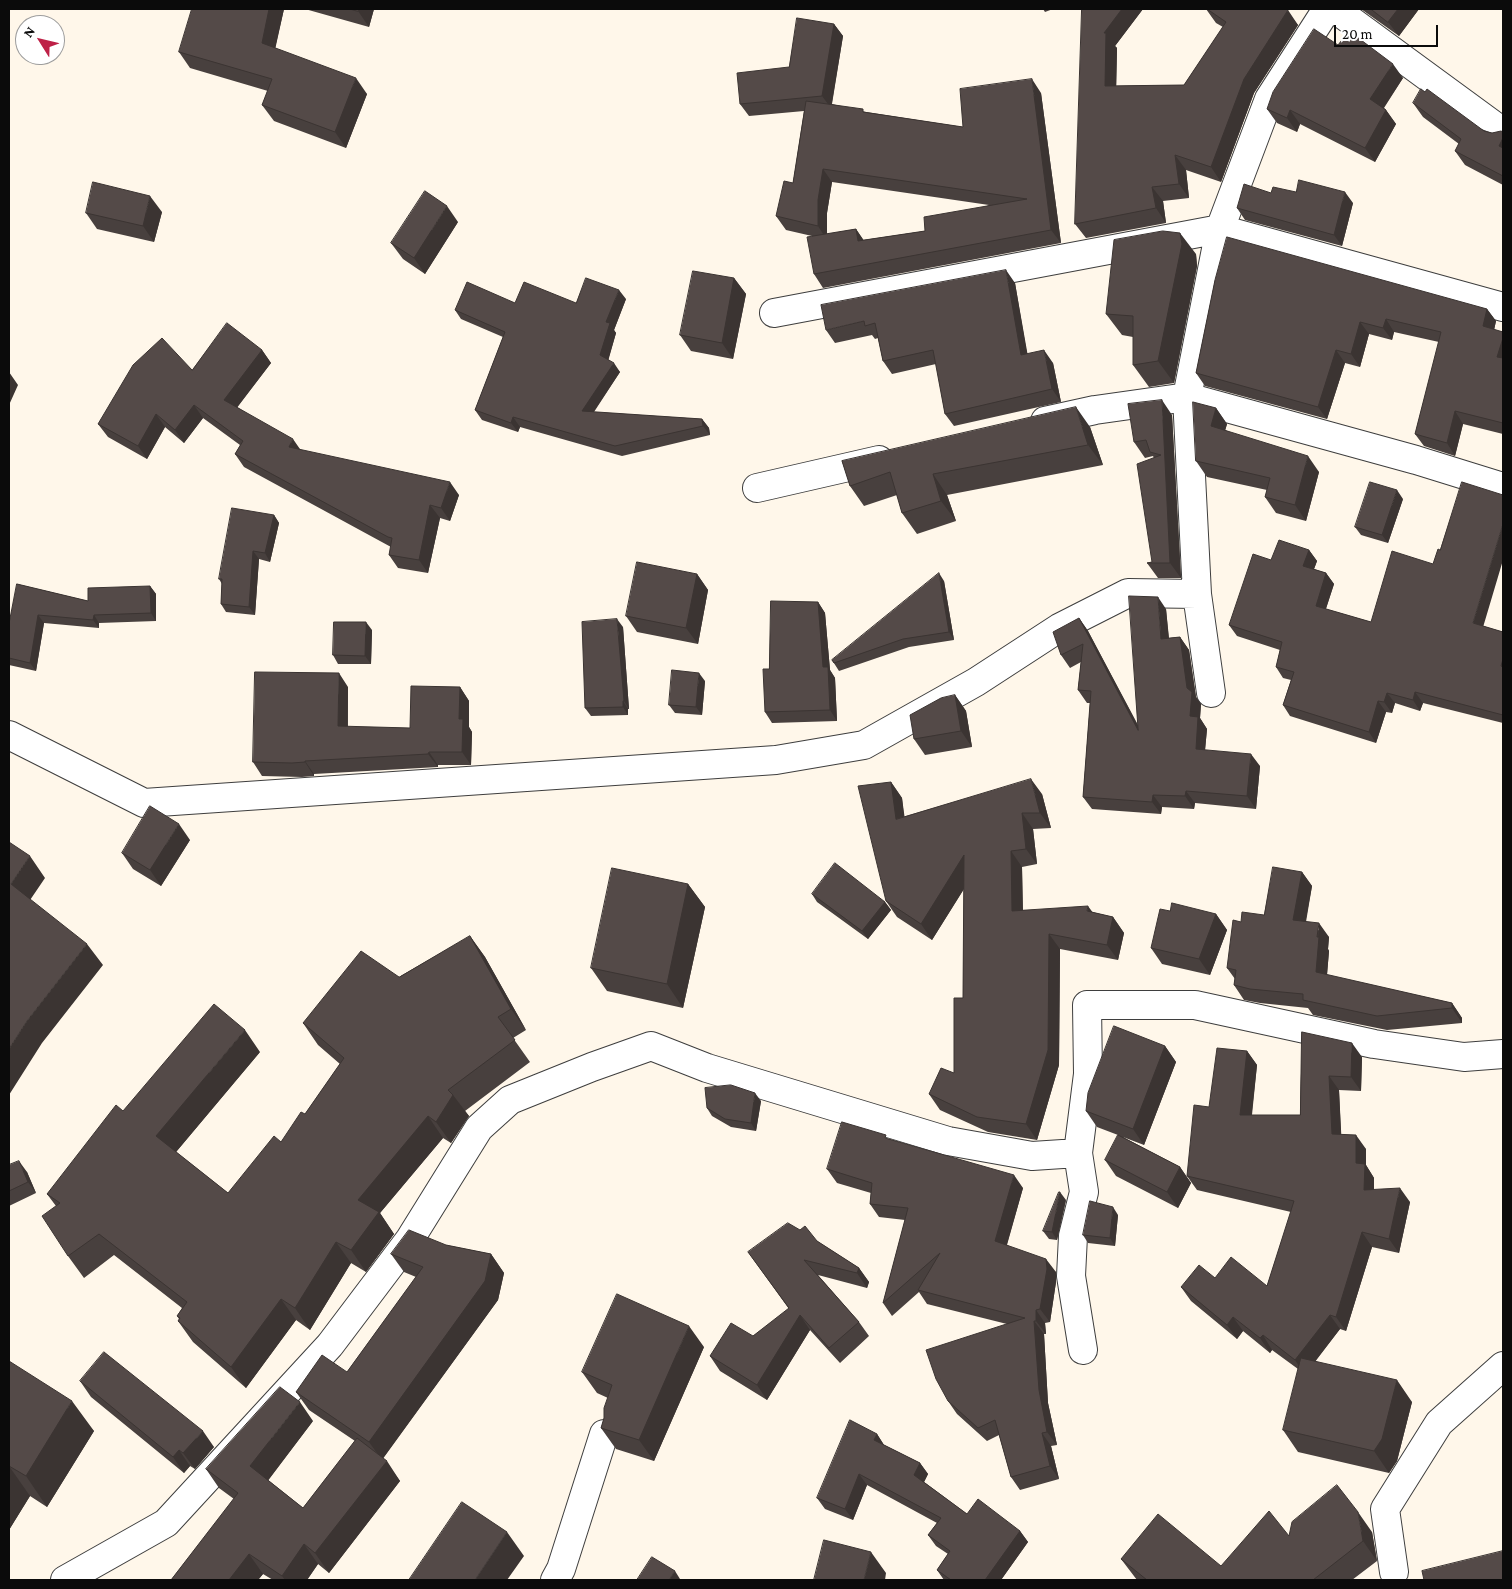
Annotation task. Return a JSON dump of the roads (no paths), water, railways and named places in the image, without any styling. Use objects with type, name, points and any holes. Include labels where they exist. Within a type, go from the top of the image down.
[{"type":"street","points":[[1210,693],[1197,594],[1187,398],[1220,229],[1269,99],[1327,9]]},
{"type":"street","points":[[1335,9],[1503,132]]},
{"type":"street","points":[[774,313],[1220,229],[1503,307]]},
{"type":"street","points":[[1018,428],[1095,410],[1187,398],[1416,460],[1503,486]]},
{"type":"street","points":[[757,488],[902,454]]},
{"type":"street","points":[[9,735],[144,803],[776,760],[864,745],[976,682],[1059,628],[1128,593],[1197,594]]},
{"type":"street","points":[[1082,1350],[1071,1276],[1073,1236],[1084,1192],[1078,1153],[1088,1074],[1087,1005],[1195,1005],[1374,1044],[1464,1057],[1503,1054]]},
{"type":"street","points":[[65,1580],[166,1523],[330,1346],[410,1239],[479,1128],[510,1100],[592,1066],[651,1046],[707,1068],[948,1141],[1032,1156],[1078,1153]]},
{"type":"street","points":[[1394,1572],[1385,1509],[1439,1423],[1503,1366]]},
{"type":"street","points":[[555,1580],[561,1570],[604,1434]]}]
